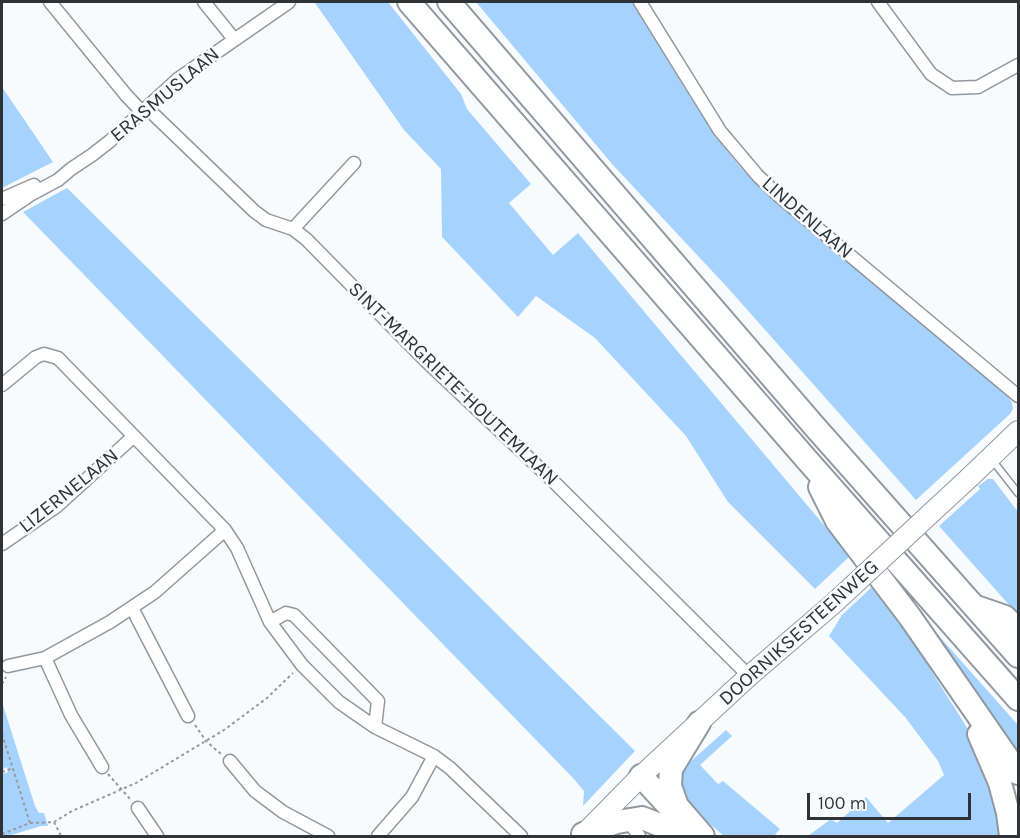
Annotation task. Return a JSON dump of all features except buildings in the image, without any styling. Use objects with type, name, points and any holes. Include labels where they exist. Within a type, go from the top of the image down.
[{"type":"highway","points":[[409,2],[807,461],[1018,699]]},
{"type":"highway","points":[[449,2],[815,428],[1018,656]]},
{"type":"highway","points":[[807,461],[837,521],[910,617],[1018,773]]},
{"type":"highway","points":[[974,606],[1005,617],[1018,630]]},
{"type":"highway","points":[[964,693],[1000,783],[1008,813],[1011,837]]},
{"type":"highway","points":[[691,834],[670,786],[671,770],[699,723]]},
{"type":"highway","points":[[635,782],[691,834]]},
{"type":"highway","points":[[582,836],[617,822],[633,828],[642,818],[691,834]]},
{"type":"main road","name":"DOORNIKSESTEENWEG","points":[[582,836],[635,782],[749,676],[833,604],[1018,431]]},
{"type":"street","name":"SINT-MARGRIETE-HOUTEMLAAN","points":[[50,2],[126,95],[254,211],[266,220],[293,230],[306,239],[425,360],[552,480],[749,676]]},
{"type":"street","points":[[204,2],[234,39]]},
{"type":"street","name":"ERASMUSLAAN","points":[[71,169],[110,141],[178,79],[289,2]]},
{"type":"street","name":"LINDENLAAN","points":[[640,2],[720,131],[758,176],[1018,396]]},
{"type":"street","points":[[878,2],[931,74],[952,88],[978,87],[1018,65]]},
{"type":"street","points":[[293,230],[354,164]]},
{"type":"street","points":[[2,199],[71,169]]},
{"type":"street","points":[[2,214],[58,180],[71,169]]},
{"type":"street","points":[[2,385],[36,357],[44,354],[58,358],[225,530],[237,548],[270,622],[302,665],[339,702],[375,727],[434,756],[459,775],[521,837]]},
{"type":"street","name":"LIZERNELAAN","points":[[2,544],[57,506],[134,436]]},
{"type":"street","points":[[8,666],[45,658],[77,642],[132,608],[155,592],[225,530]]},
{"type":"street","points":[[132,608],[188,716]]},
{"type":"street","points":[[270,622],[286,613],[294,615],[378,701],[375,727]]},
{"type":"street","points":[[45,658],[71,715],[102,767]]},
{"type":"street","points":[[378,837],[412,797],[434,756]]},
{"type":"street","points":[[230,761],[255,791],[283,812],[328,837]]},
{"type":"street","points":[[138,808],[157,837]]},
{"type":"lane","points":[[991,458],[1018,493]]},
{"type":"path","points":[[2,834],[30,823],[54,822],[72,811],[136,783],[206,741],[267,698],[302,665]]},
{"type":"path","points":[[188,716],[206,741],[230,761]]},
{"type":"path","points":[[2,734],[30,823]]},
{"type":"path","points":[[102,767],[138,808]]},
{"type":"path","points":[[2,772],[13,768]]},
{"type":"path","points":[[54,822],[61,837]]},
{"type":"shaded area","points":[[388,2],[461,94],[467,109],[531,184],[509,203],[553,255],[578,233],[850,556],[815,589],[728,502],[686,436],[595,338],[536,296],[518,317],[442,237],[441,169],[404,130],[315,3]]},
{"type":"shaded area","points":[[476,2],[632,2],[692,100],[720,142],[741,168],[766,193],[996,385],[1012,403],[1013,409],[1010,414],[916,500],[727,287],[612,164]]},
{"type":"shaded area","points":[[2,87],[53,162],[2,188]]},
{"type":"shaded area","points":[[67,188],[635,751],[583,806],[584,791],[573,778],[23,212]]},
{"type":"shaded area","points":[[988,479],[993,479],[1018,512],[1018,615],[939,526],[980,489],[978,486]]},
{"type":"shaded area","points":[[874,585],[903,626],[966,726],[992,784],[1002,836],[808,836],[831,819],[837,823],[866,797],[888,823],[944,775],[938,761],[905,717],[829,636],[842,615]]},
{"type":"shaded area","points":[[931,627],[1018,725],[1018,760],[928,630]]},
{"type":"shaded area","points":[[2,702],[35,806],[39,813],[44,813],[48,826],[8,836],[2,836],[2,774],[8,772],[7,767],[2,770]]},
{"type":"shaded area","points":[[726,730],[732,736],[700,765],[718,784],[723,781],[780,829],[774,836],[724,836],[685,803],[678,776],[682,769]]}]
